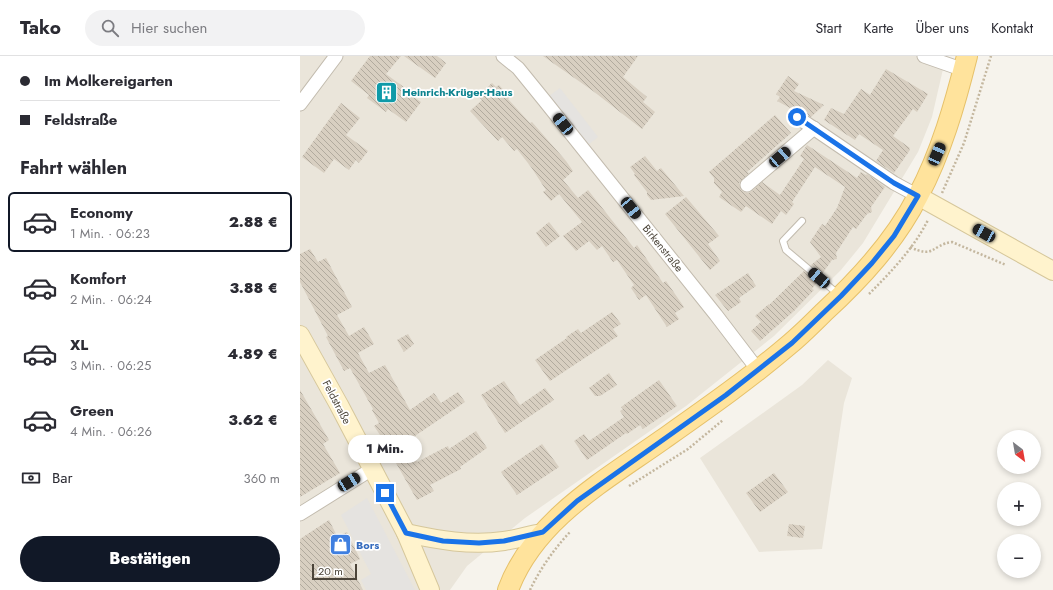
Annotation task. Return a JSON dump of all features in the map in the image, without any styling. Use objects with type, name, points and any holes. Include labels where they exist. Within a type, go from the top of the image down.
[{"type":"main road","points":[[508,590],[514,575],[543,532],[577,501],[720,400],[792,343],[841,296],[872,263],[894,236],[918,196],[943,140],[960,63]]},
{"type":"street","name":"Birkenstraße","points":[[502,56],[518,68],[716,315],[758,370]]},
{"type":"street","points":[[924,56],[960,63]]},
{"type":"street","points":[[300,104],[331,58]]},
{"type":"street","points":[[797,117],[894,183],[1053,271]]},
{"type":"street","points":[[747,185],[814,128]]},
{"type":"street","name":"Feldstraße","points":[[300,335],[339,405],[406,533],[430,590]]},
{"type":"street","points":[[300,514],[372,469]]},
{"type":"street","points":[[406,533],[443,541],[479,543],[504,541],[543,532]]},
{"type":"lane","points":[[802,221],[783,241],[786,250],[841,296]]},
{"type":"path","points":[[911,248],[923,253],[933,251],[942,243],[952,242],[1012,268]]},
{"type":"shaded area","points":[[300,56],[946,56],[932,117],[918,152],[863,243],[841,270],[774,336],[686,406],[525,518],[467,566],[450,590],[300,590]]},
{"type":"shaded area","points":[[560,88],[598,137],[588,145],[549,96]]},
{"type":"shaded area","points":[[828,360],[852,378],[844,403],[822,549],[759,552],[700,458],[802,385]]},
{"type":"shaded area","points":[[367,498],[415,590],[366,590],[361,580],[371,574],[341,515]]},
{"type":"building","name":"Heinrich-Krüger-Haus","points":[[370,56],[401,56],[386,74],[405,88],[404,90],[421,102],[406,122],[388,109],[386,112],[367,98],[369,95],[351,81]]},
{"type":"building","points":[[404,56],[437,56],[446,63],[435,78]]},
{"type":"building","points":[[543,56],[638,56],[623,77],[647,97],[643,102],[655,112],[642,129],[593,91]]},
{"type":"building","points":[[886,69],[928,94],[917,112],[913,109],[893,136],[910,148],[894,173],[876,161],[883,150],[859,134],[855,140],[824,120],[831,108],[844,114],[861,89],[870,95]]},
{"type":"building","points":[[788,76],[799,84],[794,91],[824,105],[811,117],[801,110],[794,110],[777,101],[780,97],[776,94]]},
{"type":"building","points":[[492,83],[496,87],[499,85],[510,97],[508,99],[530,123],[532,122],[566,161],[573,171],[563,180],[578,198],[588,190],[634,248],[637,245],[663,283],[666,281],[684,307],[675,313],[679,319],[667,327],[646,295],[639,300],[631,288],[634,285],[617,260],[613,262],[602,246],[597,250],[589,241],[576,251],[563,236],[582,222],[559,194],[551,201],[543,192],[546,190],[531,167],[517,149],[514,151],[502,137],[498,141],[470,111],[482,100],[478,96]]},
{"type":"building","points":[[341,103],[360,118],[346,135],[368,151],[359,163],[356,160],[349,170],[334,159],[324,173],[302,157]]},
{"type":"building","points":[[775,115],[791,133],[747,172],[749,173],[739,183],[741,190],[744,192],[748,193],[752,191],[762,182],[780,195],[804,159],[800,156],[807,145],[857,178],[861,172],[866,175],[867,174],[885,187],[871,207],[872,212],[867,214],[856,229],[853,227],[836,253],[837,259],[832,260],[822,274],[811,265],[821,257],[810,242],[822,224],[825,226],[837,208],[845,187],[815,167],[792,202],[794,204],[786,215],[781,211],[772,224],[746,206],[741,212],[719,197],[722,192],[714,183],[714,178],[709,172]]},
{"type":"building","points":[[645,156],[657,171],[661,168],[684,196],[651,200],[630,167]]},
{"type":"building","points":[[686,197],[719,236],[708,244],[720,261],[710,270],[665,214]]},
{"type":"building","points":[[549,222],[560,236],[546,247],[536,233]]},
{"type":"building","points":[[310,249],[318,262],[326,258],[352,307],[337,315],[349,336],[364,327],[374,344],[358,353],[369,373],[385,365],[410,410],[434,393],[441,403],[458,392],[465,402],[406,442],[417,462],[448,446],[449,449],[476,431],[487,448],[460,467],[461,469],[430,485],[434,491],[417,500],[396,463],[398,462],[374,426],[379,423],[372,410],[373,409],[350,368],[344,371],[300,282],[300,254]]},
{"type":"building","points":[[804,271],[817,282],[812,289],[814,290],[794,311],[760,341],[751,331],[761,322],[755,316],[769,305]]},
{"type":"building","points":[[748,273],[756,286],[739,298],[741,302],[728,311],[715,295]]},
{"type":"building","points":[[612,312],[621,324],[613,329],[618,336],[550,381],[535,360],[578,329],[581,333]]},
{"type":"building","points":[[408,334],[414,344],[404,352],[397,340]]},
{"type":"building","points":[[609,373],[617,385],[600,396],[595,396],[589,388]]},
{"type":"building","points":[[659,380],[677,406],[643,429],[640,425],[627,434],[626,433],[587,460],[574,441],[584,434],[589,441],[624,417],[620,411],[623,409],[621,407]]},
{"type":"building","points":[[504,381],[520,405],[545,388],[554,400],[505,433],[481,395]]},
{"type":"building","points":[[300,390],[329,440],[323,444],[340,473],[300,497]]},
{"type":"building","points":[[542,444],[559,467],[517,495],[501,472]]},
{"type":"building","points":[[774,473],[788,492],[760,512],[746,493]]},
{"type":"building","points":[[329,520],[337,536],[347,532],[360,559],[350,564],[363,590],[300,590],[300,539]]},
{"type":"building","points":[[789,524],[805,526],[803,538],[787,536]]},
{"type":"place","name":"Heinrich-Krüger-Haus","points":[[386,92]]},
{"type":"place","name":"Bors","points":[[341,545]]},
{"type":"route","points":[[385,493],[406,533],[443,541],[479,543],[504,541],[543,532],[577,501],[726,395],[792,343],[841,296],[872,263],[894,236],[918,196],[894,183],[797,117]]}]
